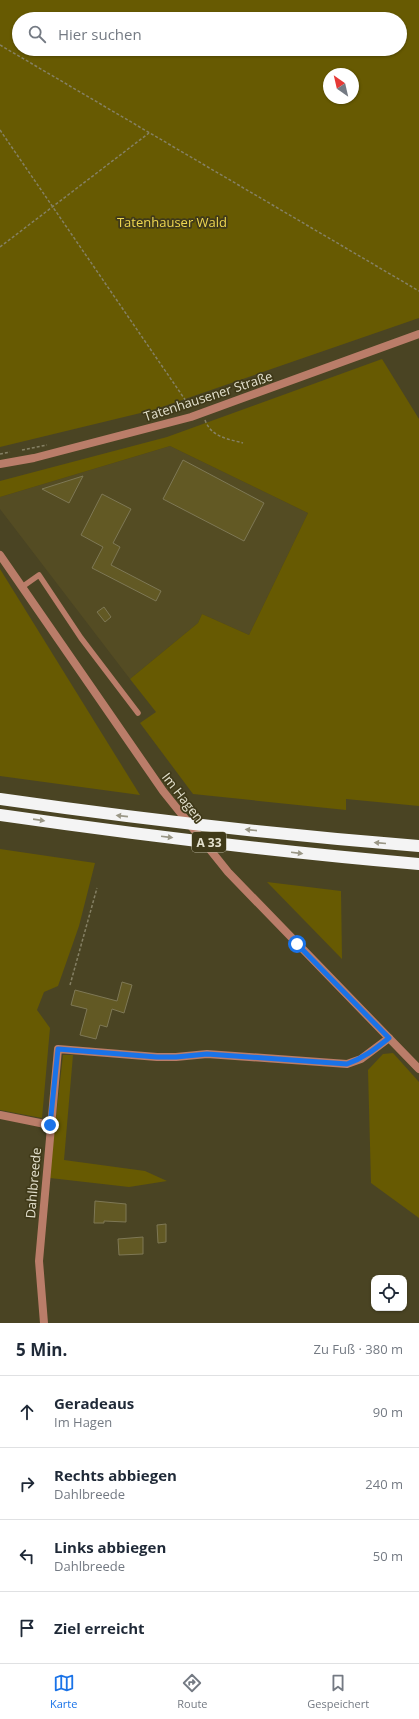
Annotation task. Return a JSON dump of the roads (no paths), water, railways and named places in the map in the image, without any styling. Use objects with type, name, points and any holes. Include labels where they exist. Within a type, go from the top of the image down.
[{"type":"highway","name":"A 33","points":[[0,800],[91,812],[324,838],[419,846]]},
{"type":"highway","name":"A 33","points":[[0,815],[90,828],[320,856],[419,864]]},
{"type":"street","name":"Tatenhausener Straße","points":[[0,464],[34,458],[137,432],[203,412],[419,334]]},
{"type":"street","name":"Im Hagen","points":[[0,555],[163,791],[228,872],[419,1069]]},
{"type":"street","name":"Dahlbreede","points":[[44,1323],[39,1261],[58,1049],[157,1057],[207,1054],[347,1064],[361,1059],[389,1038]]},
{"type":"street","points":[[0,1115],[50,1125]]},
{"type":"lane","points":[[22,587],[39,576],[81,638],[138,713]]},
{"type":"park label","name":"Tatenhauser Wald","points":[[172,222]]}]
